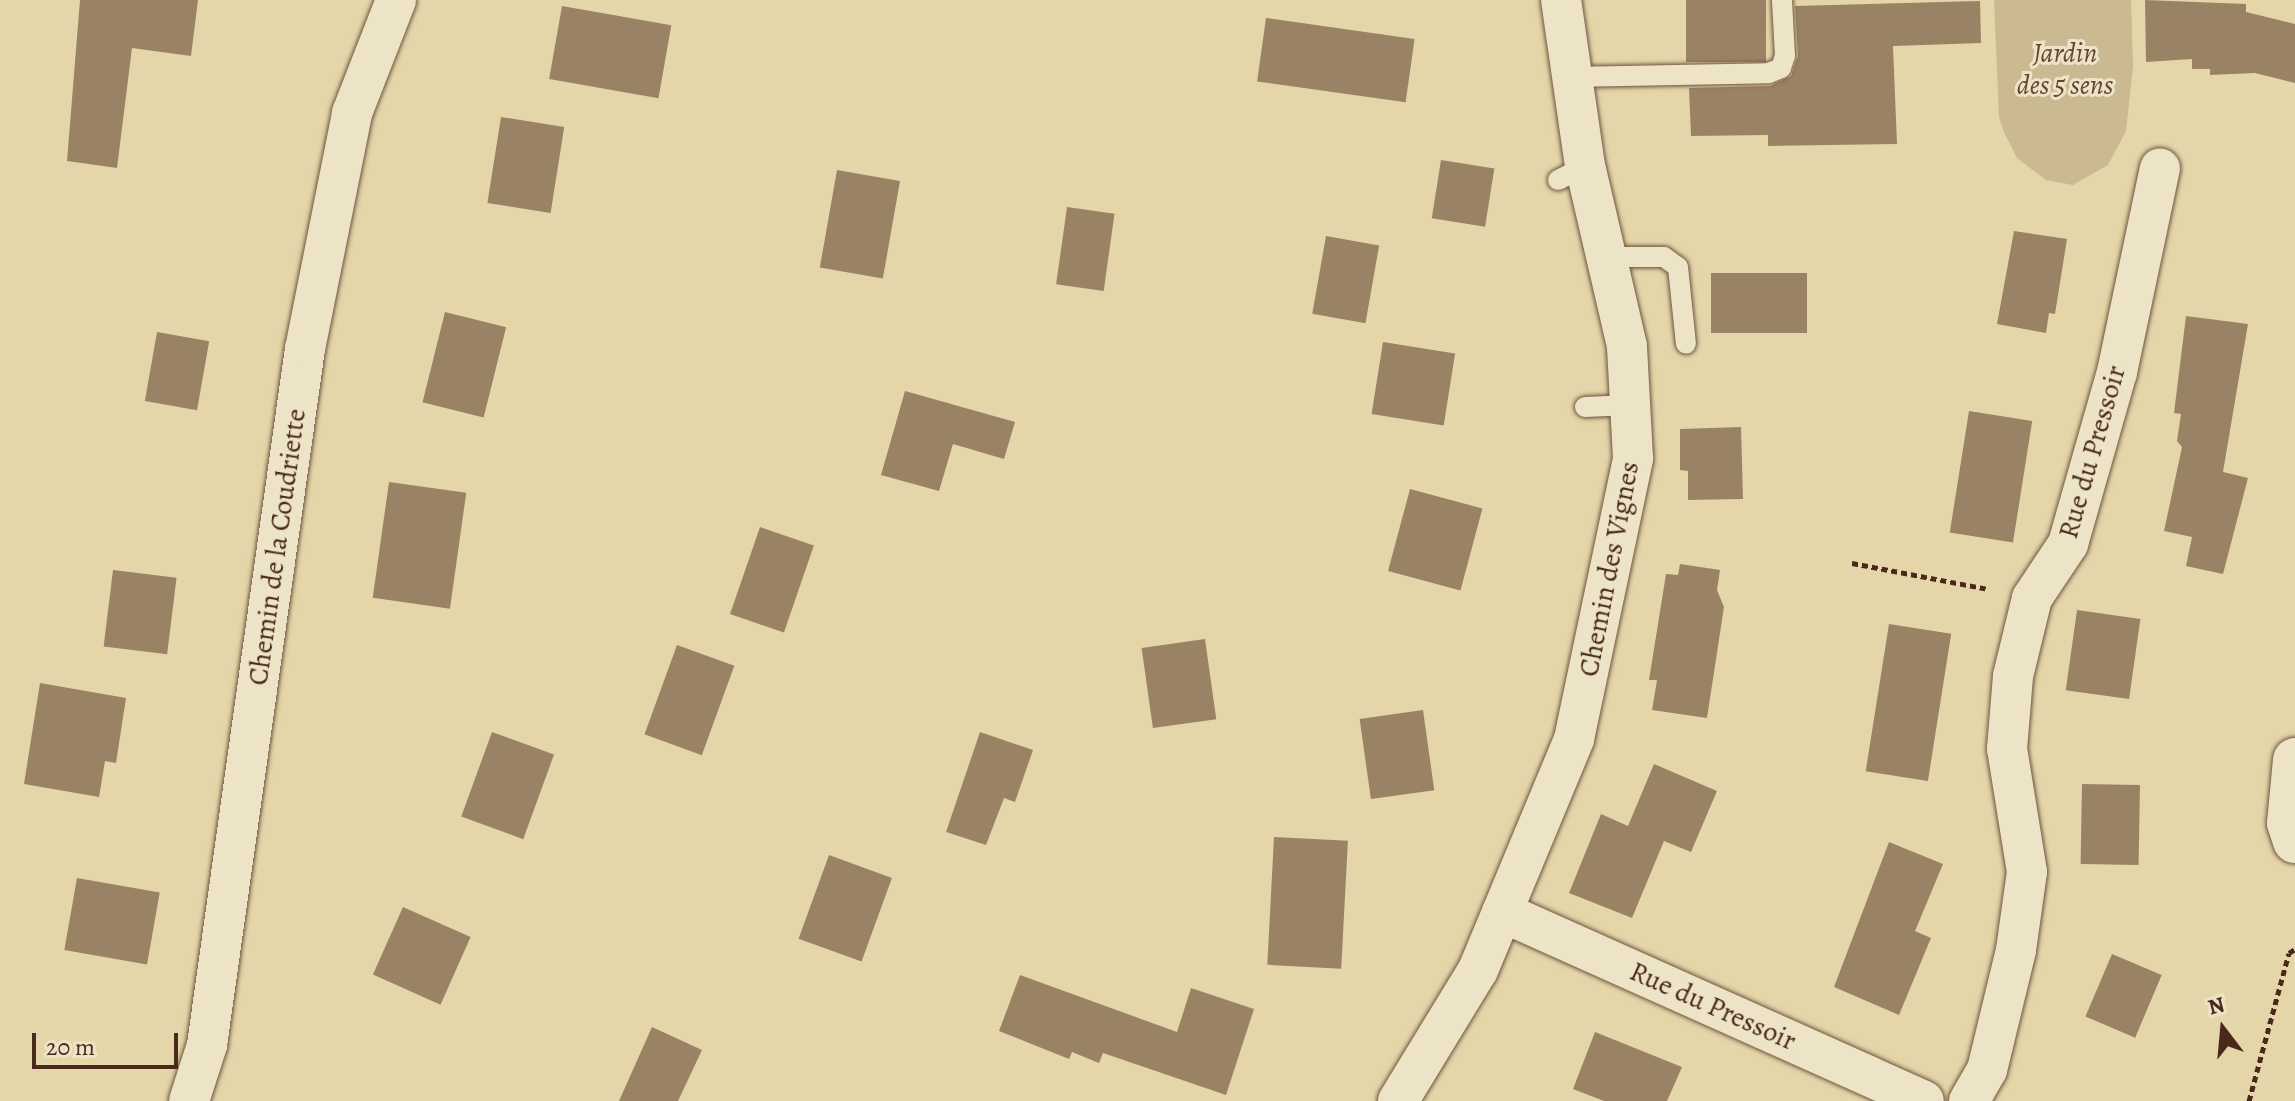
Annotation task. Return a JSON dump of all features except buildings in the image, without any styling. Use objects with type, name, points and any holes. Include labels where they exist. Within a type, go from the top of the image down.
[{"type":"street","name":"Chemin de la Coudriette","points":[[189,1101],[207,1045],[305,349],[352,113],[396,0]]},
{"type":"street","name":"Chemin des Vignes","points":[[1398,1101],[1478,970],[1574,739],[1633,458],[1627,346],[1606,257],[1572,173],[1569,77],[1561,0]]},
{"type":"street","name":"Rue du Pressoir","points":[[1969,1101],[1987,1070],[2016,950],[2027,872],[2007,749],[2013,676],[2032,598],[2068,544],[2117,372],[2160,168]]},
{"type":"street","points":[[2295,760],[2289,823],[2295,841]]},
{"type":"street","name":"Rue du Pressoir","points":[[1502,912],[1924,1101]]},
{"type":"lane","points":[[1569,77],[1769,73],[1781,68],[1785,56],[1782,0]]},
{"type":"lane","points":[[1606,257],[1664,257],[1678,267],[1686,344]]},
{"type":"lane","points":[[1585,407],[1630,405]]},
{"type":"path","points":[[1852,563],[2032,598]]},
{"type":"path","points":[[2249,1101],[2289,953],[2295,949]]},
{"type":"green space","name":"Jardin des 5 sens","points":[[1994,0],[2131,0],[2133,66],[2126,131],[2108,165],[2073,185],[2046,180],[2017,158],[2004,132],[1999,117]]}]
